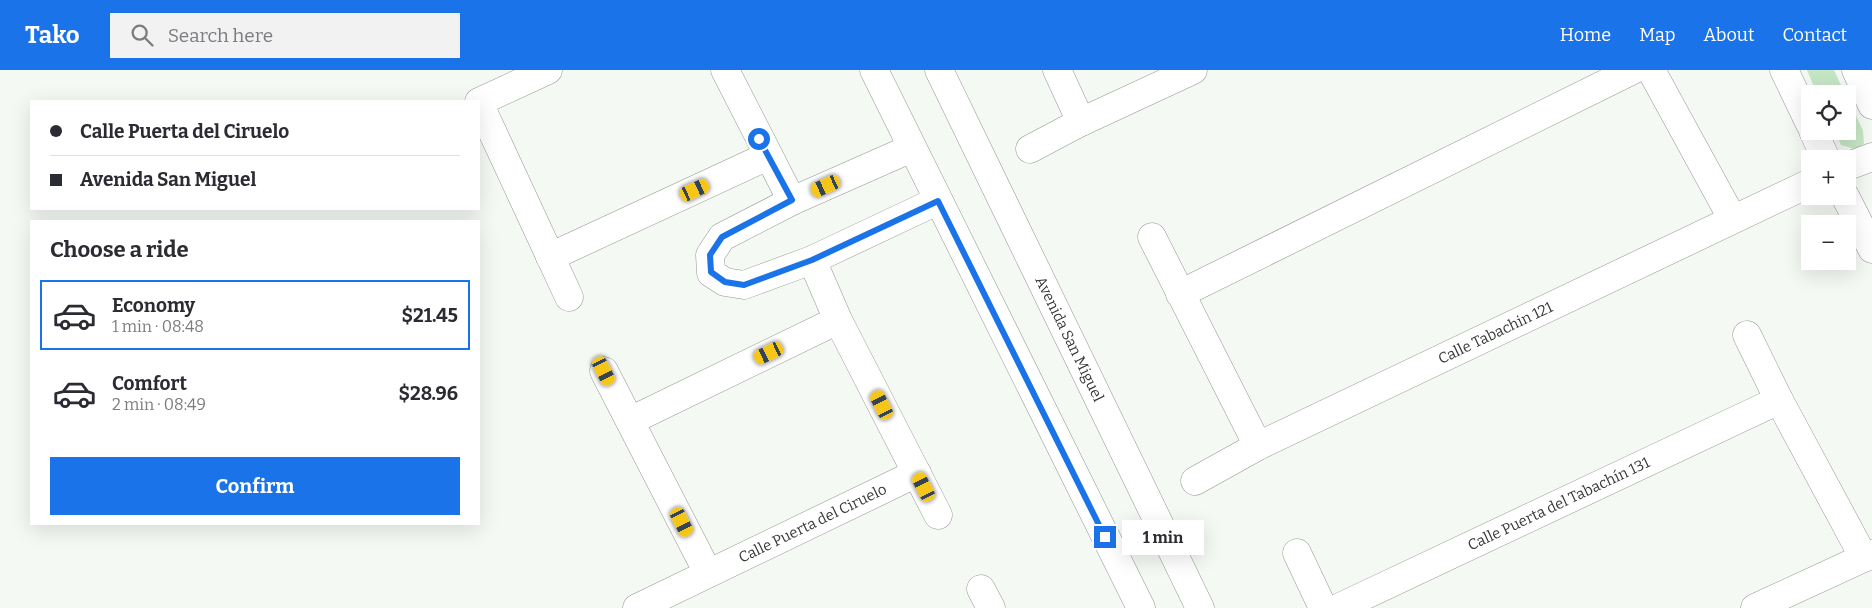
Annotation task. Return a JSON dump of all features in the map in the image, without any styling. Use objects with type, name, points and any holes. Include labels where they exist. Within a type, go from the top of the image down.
[{"type":"street","points":[[480,102],[548,70]]},
{"type":"street","points":[[725,70],[792,200]]},
{"type":"street","points":[[874,70],[1140,608]]},
{"type":"street","name":"Avenida San Miguel","points":[[939,70],[1200,608]]},
{"type":"street","points":[[1057,70],[1081,122]]},
{"type":"street","points":[[1030,149],[1081,122],[1193,70]]},
{"type":"street","points":[[1180,294],[1633,70]]},
{"type":"street","points":[[1651,70],[1732,218]]},
{"type":"street","points":[[1784,70],[1801,105]]},
{"type":"street","points":[[1856,70],[1872,105]]},
{"type":"street","points":[[480,104],[568,297]]},
{"type":"street","points":[[912,148],[792,200],[722,237],[710,255],[711,272],[725,282],[744,285],[812,260],[938,201]]},
{"type":"street","points":[[550,257],[768,156]]},
{"type":"street","points":[[1856,163],[1872,157]]},
{"type":"street","name":"Calle Tabachin 121","points":[[1195,481],[1258,446],[1732,218],[1801,187]]},
{"type":"street","points":[[1850,205],[1872,249]]},
{"type":"street","points":[[1152,238],[1258,446]]},
{"type":"street","points":[[812,260],[838,320],[938,515]]},
{"type":"street","points":[[630,421],[838,320]]},
{"type":"street","points":[[1747,335],[1779,400],[1868,556],[1755,608]]},
{"type":"street","points":[[604,371],[708,573]]},
{"type":"street","name":"Calle Puerta del Tabachín 131","points":[[1338,608],[1779,400]]},
{"type":"street","name":"Calle Puerta del Ciruelo","points":[[636,608],[917,473]]},
{"type":"street","points":[[1297,553],[1323,608]]},
{"type":"green space","points":[[1807,70],[1834,70],[1841,85],[1813,85]]},
{"type":"green space","points":[[1856,116],[1863,131],[1864,144],[1855,149],[1841,145],[1839,140],[1856,140]]},
{"type":"route","points":[[759,139],[792,200],[722,237],[710,255],[711,272],[725,282],[744,285],[812,260],[938,201],[1105,537]]}]
